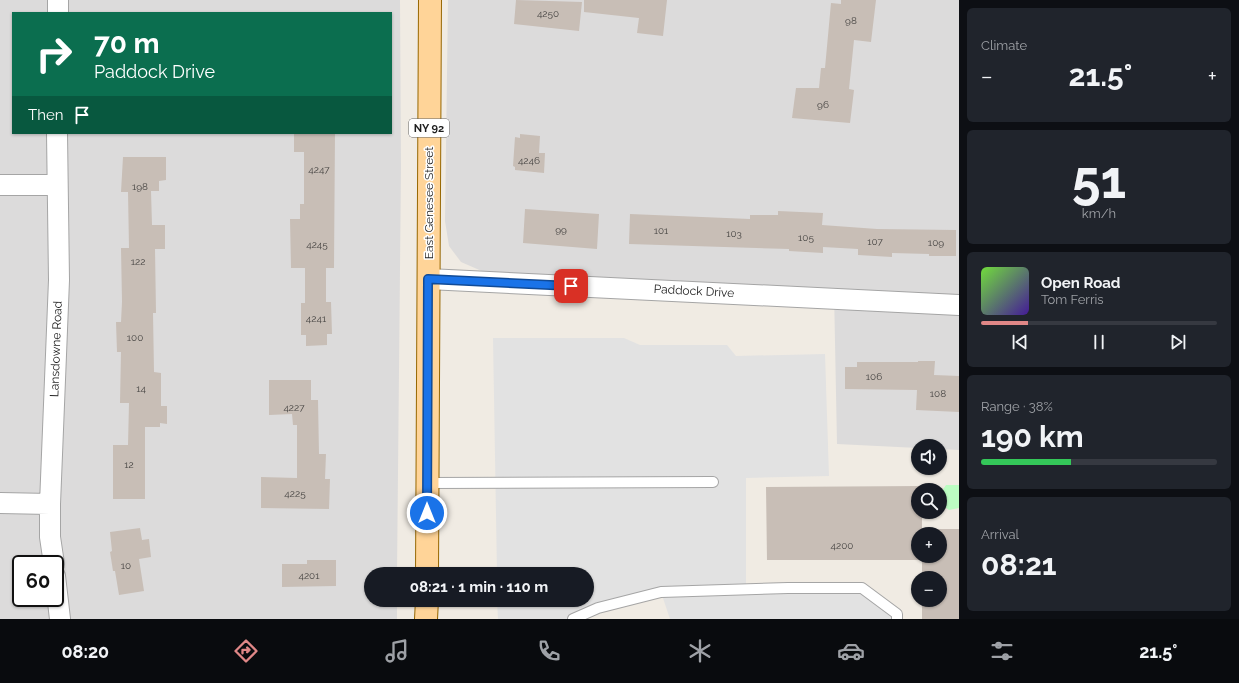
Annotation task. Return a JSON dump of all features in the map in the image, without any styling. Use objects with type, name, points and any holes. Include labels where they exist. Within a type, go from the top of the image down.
[{"type":"main road","name":"East Genesee Street","points":[[427,567],[430,0]]},
{"type":"main road","points":[[426,607],[426,619]]},
{"type":"street","points":[[58,0],[58,12]]},
{"type":"street","name":"Lansdowne Road","points":[[53,555],[50,537],[50,504],[59,280],[57,185],[58,134]]},
{"type":"street","points":[[0,185],[57,185]]},
{"type":"street","name":"Paddock Drive","points":[[428,279],[959,305]]},
{"type":"street","points":[[0,503],[50,504]]},
{"type":"street","points":[[59,607],[60,619]]},
{"type":"lane","points":[[427,483],[713,482]]},
{"type":"lane","points":[[579,618],[598,608],[661,592],[714,589],[862,588],[897,614],[897,619]]},
{"type":"shaded area","points":[[0,0],[400,0],[401,167],[397,567],[364,567],[364,607],[397,607],[397,619],[0,619]]},
{"type":"shaded area","points":[[448,0],[959,0],[959,450],[947,449],[947,439],[911,439],[911,448],[837,444],[834,291],[484,272],[461,262],[449,246],[445,221]]},
{"type":"shaded area","points":[[493,338],[624,338],[640,345],[727,345],[736,356],[825,354],[829,476],[746,478],[746,588],[862,588],[899,619],[670,619],[661,592],[573,619],[498,619],[497,607],[594,607],[594,567],[497,567]]},
{"type":"green space","points":[[947,485],[959,485],[959,508],[949,510],[947,509]]},
{"type":"building","points":[[516,0],[582,2],[579,31],[514,24]]},
{"type":"building","points":[[584,0],[667,0],[663,36],[637,33],[639,18],[584,12]]},
{"type":"building","points":[[841,0],[876,0],[871,42],[854,40],[849,89],[854,90],[850,123],[792,118],[796,88],[819,88],[821,68],[825,68],[831,3],[841,4]]},
{"type":"building","points":[[294,134],[335,134],[334,268],[326,268],[326,302],[331,302],[332,334],[327,334],[327,345],[306,346],[306,335],[301,335],[301,303],[305,303],[305,268],[291,268],[290,219],[300,219],[300,204],[304,204],[304,152],[294,152]]},
{"type":"building","points":[[520,134],[540,136],[539,153],[545,153],[544,173],[515,170],[515,167],[513,166],[515,137],[520,138]]},
{"type":"building","points":[[123,157],[166,157],[166,180],[159,181],[159,191],[151,191],[152,225],[165,225],[165,249],[155,249],[156,313],[153,313],[154,372],[161,373],[161,406],[167,406],[167,424],[160,423],[160,427],[145,427],[145,499],[113,499],[113,445],[128,445],[129,403],[120,403],[121,352],[117,352],[116,322],[121,322],[121,248],[129,248],[128,192],[121,192]]},
{"type":"building","points":[[525,209],[599,214],[597,249],[523,243]]},
{"type":"building","points":[[778,211],[823,213],[822,225],[877,229],[956,230],[956,256],[929,256],[929,254],[892,253],[892,257],[858,255],[858,249],[823,247],[823,253],[789,251],[789,249],[629,244],[630,214],[750,219],[750,215],[778,215]]},
{"type":"building","points":[[935,361],[934,375],[959,376],[959,412],[916,410],[917,390],[845,389],[845,367],[857,367],[857,362]]},
{"type":"building","points":[[269,380],[311,380],[311,400],[318,400],[319,454],[326,454],[325,479],[330,479],[329,509],[261,508],[261,477],[297,478],[297,425],[293,425],[292,414],[269,415]]},
{"type":"building","points":[[911,486],[911,519],[922,519],[922,527],[911,527],[911,560],[767,560],[766,487]]},
{"type":"building","points":[[140,528],[142,540],[149,539],[151,557],[139,559],[144,591],[119,595],[110,552],[112,551],[110,532]]},
{"type":"building","points":[[947,529],[959,529],[959,619],[922,619],[922,607],[947,607],[947,571],[922,571],[922,563],[947,563]]},
{"type":"building","points":[[307,560],[336,560],[336,586],[282,587],[282,564],[307,564]]},
{"type":"route","points":[[427,513],[428,279],[571,286]]}]
